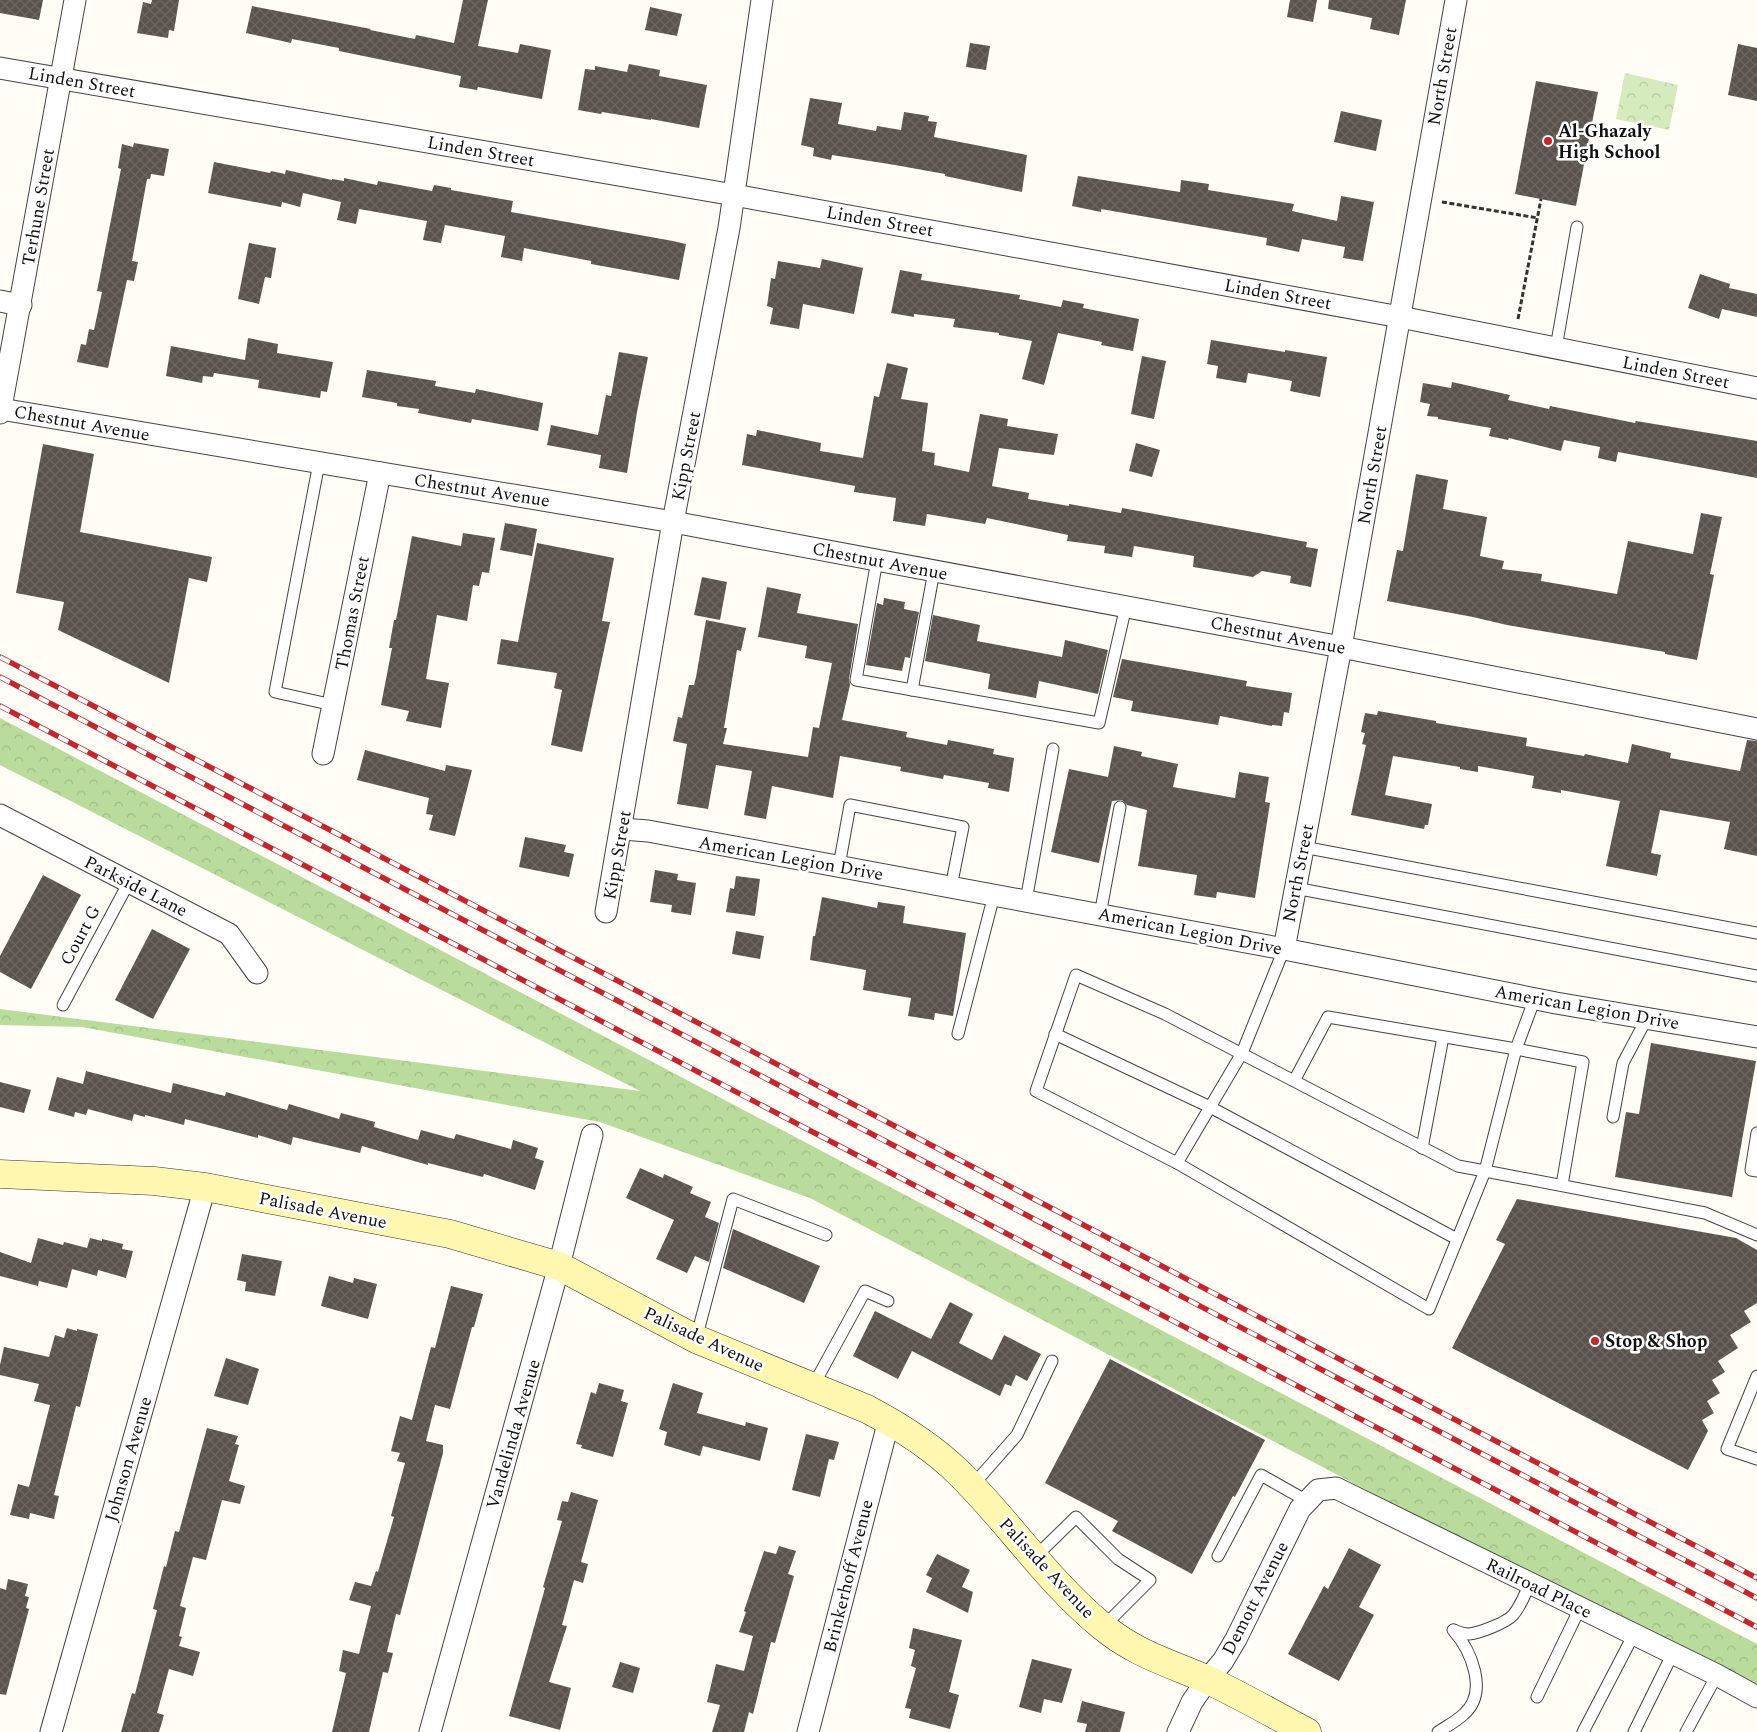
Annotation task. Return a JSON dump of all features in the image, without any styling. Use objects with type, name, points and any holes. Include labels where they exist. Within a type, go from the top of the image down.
[{"type":"street","name":"Terhune Street","points":[[0,411],[21,305],[75,0]]},
{"type":"street","name":"Kipp Street","points":[[606,912],[622,829],[674,522],[729,228],[762,0]]},
{"type":"street","name":"North Street","points":[[1284,949],[1341,647],[1456,0]]},
{"type":"street","name":"Linden Street","points":[[0,68],[734,194],[1400,317],[1757,388]]},
{"type":"street","points":[[0,301],[21,305]]},
{"type":"street","name":"Chestnut Avenue","points":[[0,411],[674,522],[1341,647],[1757,729]]},
{"type":"street","name":"Thomas Street","points":[[324,754],[380,473]]},
{"type":"street","name":"Parkside Lane","points":[[0,815],[228,934],[257,973]]},
{"type":"street","name":"American Legion Drive","points":[[622,829],[648,831],[839,866],[1536,998],[1757,1037]]},
{"type":"street","name":"Vandelinda Avenue","points":[[430,1732],[559,1266],[592,1135]]},
{"type":"street","name":"Palisade Avenue","points":[[0,1174],[154,1181],[205,1187],[450,1234],[559,1266],[696,1339],[868,1408],[889,1420],[926,1444],[959,1473],[1069,1597],[1103,1627],[1140,1652],[1207,1680],[1291,1726]]},
{"type":"street","name":"Johnson Avenue","points":[[51,1732],[205,1187]]},
{"type":"street","name":"Brinkerhoff Avenue","points":[[808,1732],[889,1420]]},
{"type":"street","name":"Railroad Place","points":[[1313,1495],[1336,1488],[1673,1653],[1757,1697]]},
{"type":"street","name":"Demott Avenue","points":[[1178,1732],[1192,1702],[1223,1661],[1236,1639],[1300,1509],[1313,1495]]},
{"type":"lane","points":[[1556,348],[1577,227]]},
{"type":"lane","points":[[319,463],[275,692],[333,705]]},
{"type":"lane","points":[[877,560],[856,680],[1099,724],[1126,606]]},
{"type":"lane","points":[[912,690],[934,571]]},
{"type":"lane","points":[[1026,901],[1053,748]]},
{"type":"lane","points":[[839,866],[850,805],[962,827],[951,887]]},
{"type":"lane","points":[[1100,915],[1120,807]]},
{"type":"lane","points":[[1303,847],[1757,933]]},
{"type":"lane","name":"Court G","points":[[63,1005],[128,882]]},
{"type":"lane","points":[[1295,888],[1757,976]]},
{"type":"lane","points":[[958,1034],[994,895]]},
{"type":"lane","points":[[1177,1163],[1242,1053],[1284,949]]},
{"type":"lane","points":[[1536,998],[1516,1049],[1485,1171],[1429,1308],[1177,1163],[1036,1091],[1076,975],[1165,1014],[1458,1166],[1485,1171],[1562,1186],[1704,1214],[1757,1235]]},
{"type":"lane","points":[[1294,1081],[1328,1018],[1583,1062],[1562,1186]]},
{"type":"lane","points":[[1613,1117],[1623,1063],[1647,1018]]},
{"type":"lane","points":[[1055,1034],[1210,1107],[1457,1239]]},
{"type":"lane","points":[[1422,1148],[1443,1037]]},
{"type":"lane","points":[[1757,1133],[1751,1170],[1757,1171]]},
{"type":"lane","points":[[696,1339],[733,1199],[826,1235]]},
{"type":"lane","points":[[813,1386],[865,1291],[888,1301]]},
{"type":"lane","points":[[972,1486],[1017,1435],[1052,1361]]},
{"type":"lane","points":[[1757,1376],[1727,1449],[1757,1459]]},
{"type":"lane","points":[[1218,1556],[1261,1475],[1313,1495]]},
{"type":"lane","points":[[1035,1557],[1076,1517],[1118,1559],[1150,1580],[1103,1627]]},
{"type":"lane","points":[[1438,1732],[1468,1710],[1473,1702],[1477,1684],[1475,1672],[1464,1643],[1453,1630],[1468,1634],[1480,1632],[1505,1621],[1518,1608],[1530,1583]]},
{"type":"lane","points":[[1537,1697],[1580,1608]]},
{"type":"lane","points":[[1583,1732],[1634,1634]]},
{"type":"lane","points":[[1634,1732],[1673,1653]]},
{"type":"lane","points":[[1686,1732],[1717,1675]]},
{"type":"path","points":[[1421,198],[1538,218]]},
{"type":"path","points":[[1514,340],[1541,199]]},
{"type":"green space","points":[[1625,73],[1678,85],[1669,130],[1616,119]]},
{"type":"green space","points":[[0,718],[1757,1644],[1757,1695],[810,1198],[600,1122],[82,1027],[0,1025],[0,1009],[640,1091],[0,765]]},
{"type":"building","points":[[0,0],[43,0],[39,20],[0,13]]},
{"type":"building","points":[[152,0],[179,0],[174,31],[169,30],[168,38],[137,33],[143,2],[151,4]]},
{"type":"building","points":[[463,0],[488,0],[478,46],[518,53],[520,44],[551,50],[542,99],[478,87],[477,90],[459,87],[461,76],[339,51],[339,48],[292,39],[291,43],[246,33],[252,6],[415,39],[416,35],[454,43]]},
{"type":"building","points":[[1290,0],[1317,0],[1313,22],[1287,17]]},
{"type":"building","points":[[1329,0],[1406,0],[1399,35],[1370,29],[1372,18],[1328,9]]},
{"type":"building","points":[[650,7],[682,14],[677,36],[645,30]]},
{"type":"building","points":[[970,43],[990,46],[986,70],[966,67]]},
{"type":"building","points":[[1738,44],[1757,48],[1757,101],[1728,95]]},
{"type":"building","points":[[629,64],[660,70],[659,76],[707,85],[699,128],[651,119],[578,110],[585,69],[595,70],[595,66],[627,72]]},
{"type":"building","points":[[1536,81],[1598,92],[1576,206],[1515,194]]},
{"type":"building","points":[[810,98],[842,103],[838,124],[876,131],[877,126],[901,130],[904,112],[929,116],[928,121],[937,122],[934,137],[1027,155],[1022,192],[945,176],[945,174],[895,165],[832,155],[831,160],[813,156],[814,148],[801,145]]},
{"type":"building","points":[[1341,111],[1382,120],[1376,151],[1334,142]]},
{"type":"building","points":[[134,143],[169,149],[164,176],[151,174],[150,179],[147,179],[132,261],[138,262],[134,281],[127,280],[108,368],[77,362],[81,344],[86,345],[89,329],[94,330],[102,292],[97,291],[121,169],[118,168],[122,144],[133,147]]},
{"type":"building","points":[[214,162],[270,173],[271,171],[285,174],[286,170],[332,180],[344,181],[344,178],[377,185],[378,181],[432,191],[434,185],[451,188],[451,190],[513,201],[511,212],[686,244],[679,280],[591,264],[591,261],[524,248],[522,261],[501,257],[505,236],[445,225],[441,243],[423,240],[427,221],[359,209],[356,224],[337,220],[341,202],[303,193],[300,207],[282,202],[281,207],[208,193]]},
{"type":"building","points":[[1078,176],[1180,192],[1181,180],[1209,184],[1208,190],[1294,204],[1292,211],[1337,221],[1341,196],[1374,202],[1363,261],[1343,258],[1345,247],[1302,239],[1299,252],[1266,245],[1267,238],[1101,209],[1101,212],[1072,206]]},
{"type":"building","points":[[249,243],[276,248],[271,278],[265,277],[259,304],[238,299]]},
{"type":"building","points":[[822,259],[863,268],[854,314],[803,304],[799,329],[770,324],[773,308],[767,306],[771,278],[775,279],[778,261],[820,268]]},
{"type":"building","points":[[900,270],[922,274],[921,280],[1020,295],[1019,299],[1061,307],[1063,300],[1084,304],[1083,308],[1139,319],[1133,351],[1101,345],[1102,342],[1058,333],[1044,385],[1022,379],[1032,341],[999,335],[999,333],[953,327],[955,319],[914,314],[914,317],[891,313]]},
{"type":"building","points":[[1700,274],[1730,284],[1729,288],[1757,294],[1757,317],[1722,309],[1719,319],[1688,308]]},
{"type":"building","points":[[248,338],[278,344],[277,353],[333,362],[327,392],[321,391],[320,398],[258,388],[259,380],[214,373],[213,377],[203,376],[202,383],[166,376],[171,346],[245,360]]},
{"type":"building","points":[[1211,340],[1327,357],[1320,397],[1290,391],[1292,381],[1248,373],[1246,383],[1216,378],[1218,366],[1207,364]]},
{"type":"building","points":[[619,352],[648,357],[627,473],[599,468],[601,455],[547,445],[551,425],[598,435],[606,395],[611,396]]},
{"type":"building","points":[[1142,356],[1166,361],[1154,419],[1131,414]]},
{"type":"building","points":[[887,363],[908,368],[901,399],[928,403],[922,451],[935,453],[934,465],[969,472],[980,414],[1008,419],[1007,426],[1058,434],[1054,455],[999,448],[992,486],[1029,493],[1028,499],[1121,513],[1122,508],[1307,542],[1306,547],[1318,549],[1311,587],[1290,583],[1291,576],[1262,571],[1253,577],[1193,567],[1194,556],[1134,546],[1132,557],[1104,553],[1105,546],[1067,541],[1068,535],[987,518],[985,524],[927,514],[925,526],[893,521],[896,498],[854,492],[855,486],[742,465],[747,434],[756,436],[757,430],[821,443],[820,451],[863,458],[874,396],[879,397]]},
{"type":"building","points":[[367,370],[436,381],[435,386],[475,393],[476,389],[543,403],[538,431],[472,419],[471,423],[418,413],[419,409],[397,406],[397,403],[362,397]]},
{"type":"building","points":[[1452,382],[1510,395],[1508,400],[1549,409],[1550,406],[1635,423],[1636,421],[1757,441],[1757,478],[1618,452],[1616,462],[1598,458],[1600,447],[1564,440],[1561,451],[1509,438],[1508,440],[1489,436],[1491,428],[1427,416],[1430,404],[1420,402],[1423,383],[1451,388]]},
{"type":"building","points":[[1136,443],[1160,450],[1152,477],[1129,471]]},
{"type":"building","points":[[43,444],[94,454],[80,532],[212,557],[207,582],[189,578],[169,683],[58,630],[64,602],[16,593]]},
{"type":"building","points":[[1416,474],[1448,480],[1443,509],[1487,517],[1480,556],[1504,561],[1502,569],[1542,574],[1541,581],[1617,594],[1628,541],[1693,554],[1701,513],[1722,517],[1710,574],[1714,575],[1697,660],[1665,654],[1665,652],[1507,625],[1387,601],[1397,550],[1403,551]]},
{"type":"building","points":[[505,523],[537,529],[532,556],[500,550]]},
{"type":"building","points":[[463,533],[495,538],[489,573],[482,572],[479,586],[473,585],[467,621],[437,615],[426,679],[449,683],[441,728],[406,721],[409,711],[381,705],[392,648],[389,648],[394,620],[396,620],[412,536],[461,546]]},
{"type":"building","points":[[537,543],[614,558],[602,621],[610,622],[582,752],[551,745],[562,690],[554,688],[557,673],[497,664],[501,639],[518,642]]},
{"type":"building","points":[[702,577],[727,582],[720,620],[694,615]]},
{"type":"building","points":[[767,587],[801,594],[797,613],[858,624],[849,679],[850,685],[842,720],[907,732],[906,737],[947,745],[948,740],[994,749],[993,754],[1014,758],[1009,792],[988,788],[989,783],[944,775],[943,779],[900,771],[901,767],[840,756],[833,798],[772,786],[766,819],[744,815],[752,771],[716,765],[708,809],[677,804],[687,744],[673,741],[678,717],[682,718],[689,685],[694,685],[706,620],[746,628],[741,651],[737,650],[724,728],[727,728],[723,744],[808,757],[813,727],[819,728],[832,663],[805,658],[807,646],[758,637]]},
{"type":"building","points":[[884,598],[905,602],[904,609],[919,612],[910,658],[905,657],[902,671],[866,665],[877,603],[883,605]]},
{"type":"building","points":[[933,615],[980,625],[977,641],[1062,657],[1065,640],[1108,650],[1098,694],[1039,681],[1036,698],[988,689],[990,674],[925,661]]},
{"type":"building","points":[[1122,659],[1247,681],[1246,686],[1292,693],[1289,713],[1284,712],[1282,726],[1272,726],[1220,716],[1218,725],[1131,711],[1133,701],[1113,697]]},
{"type":"building","points":[[1378,711],[1527,738],[1526,746],[1584,756],[1585,754],[1628,763],[1632,744],[1671,753],[1670,758],[1740,771],[1747,740],[1757,741],[1757,856],[1724,849],[1730,822],[1660,810],[1651,853],[1661,855],[1657,876],[1606,866],[1620,801],[1561,790],[1561,793],[1532,788],[1534,776],[1478,766],[1478,772],[1460,769],[1460,767],[1393,756],[1385,795],[1432,804],[1428,825],[1425,825],[1424,829],[1351,815],[1366,745],[1362,744],[1365,733],[1361,732],[1365,713],[1377,715]]},
{"type":"building","points":[[1114,746],[1142,752],[1141,756],[1178,764],[1173,787],[1235,798],[1239,772],[1269,777],[1265,802],[1270,803],[1255,898],[1217,892],[1216,898],[1194,895],[1197,875],[1138,866],[1147,810],[1127,805],[1122,800],[1112,801],[1099,863],[1051,852],[1069,769],[1108,777]]},
{"type":"building","points":[[365,750],[445,771],[446,765],[472,770],[455,836],[429,830],[433,815],[426,814],[429,798],[357,780]]},
{"type":"building","points":[[525,837],[566,845],[564,852],[574,854],[569,877],[519,867]]},
{"type":"building","points":[[655,870],[678,874],[677,880],[696,883],[691,915],[671,912],[672,905],[650,902]]},
{"type":"building","points":[[43,875],[81,895],[31,989],[0,972],[0,956]]},
{"type":"building","points":[[736,876],[760,879],[755,916],[726,912],[730,888],[734,889]]},
{"type":"building","points":[[822,897],[877,908],[878,902],[905,906],[903,923],[966,933],[953,1016],[935,1013],[934,1020],[908,1016],[911,998],[863,990],[866,970],[810,960],[813,936],[815,936]]},
{"type":"building","points":[[152,929],[190,949],[153,1019],[115,1000]]},
{"type":"building","points":[[736,931],[764,936],[760,959],[732,954]]},
{"type":"building","points":[[1651,1043],[1756,1061],[1732,1197],[1615,1177],[1626,1112],[1639,1114]]},
{"type":"building","points":[[86,1071],[171,1093],[173,1083],[225,1096],[226,1092],[287,1110],[289,1104],[339,1119],[341,1113],[375,1122],[374,1127],[418,1140],[421,1130],[454,1139],[456,1134],[511,1149],[513,1140],[538,1148],[535,1158],[544,1161],[535,1190],[484,1174],[483,1177],[428,1163],[428,1165],[362,1146],[360,1153],[293,1137],[291,1145],[258,1135],[258,1138],[185,1119],[184,1125],[145,1115],[145,1117],[134,1114],[132,1121],[88,1109],[86,1115],[75,1112],[74,1117],[48,1110],[57,1077],[83,1084]]},
{"type":"building","points":[[0,1082],[31,1090],[24,1113],[0,1107]]},
{"type":"building","points":[[640,1168],[663,1178],[664,1174],[693,1187],[690,1193],[711,1202],[705,1217],[719,1223],[709,1262],[695,1256],[687,1273],[656,1259],[674,1220],[626,1198]]},
{"type":"building","name":"Stop & Shop","points":[[1517,1199],[1736,1238],[1757,1250],[1757,1303],[1744,1311],[1751,1322],[1730,1335],[1738,1348],[1718,1361],[1725,1372],[1712,1380],[1720,1393],[1707,1401],[1714,1413],[1702,1420],[1708,1431],[1688,1470],[1452,1348],[1505,1244],[1496,1240]]},
{"type":"building","points":[[733,1229],[820,1266],[804,1303],[723,1268]]},
{"type":"building","points":[[38,1238],[63,1245],[64,1242],[87,1248],[90,1238],[123,1244],[122,1249],[133,1251],[126,1278],[98,1270],[97,1276],[72,1269],[67,1288],[39,1281],[38,1286],[0,1276],[0,1252],[31,1263]]},
{"type":"building","points":[[242,1254],[282,1261],[275,1296],[245,1291],[246,1282],[237,1280]]},
{"type":"building","points":[[329,1276],[353,1283],[354,1278],[377,1284],[368,1319],[321,1306]]},
{"type":"building","points":[[451,1286],[483,1294],[450,1409],[435,1405],[426,1441],[443,1445],[443,1453],[400,1615],[396,1614],[387,1652],[393,1653],[388,1673],[383,1672],[369,1732],[332,1732],[346,1673],[339,1671],[343,1650],[359,1654],[371,1606],[349,1600],[355,1582],[371,1586],[376,1571],[378,1572],[394,1517],[391,1516],[405,1463],[397,1461],[400,1453],[391,1451],[400,1416],[412,1420],[431,1347],[435,1348]]},
{"type":"building","points":[[950,1302],[973,1314],[959,1343],[992,1360],[1004,1335],[1041,1354],[1027,1381],[1016,1375],[1011,1386],[1005,1384],[1000,1396],[912,1351],[898,1379],[853,1356],[875,1311],[931,1339]]},
{"type":"building","points":[[67,1328],[98,1334],[80,1407],[76,1406],[54,1495],[59,1496],[54,1519],[30,1513],[29,1519],[10,1515],[18,1484],[29,1487],[50,1405],[34,1401],[39,1384],[0,1375],[4,1347],[49,1357],[55,1335],[64,1338]]},
{"type":"building","points":[[226,1358],[259,1369],[248,1405],[214,1396]]},
{"type":"building","points":[[1110,1359],[1265,1440],[1192,1574],[1112,1531],[1118,1521],[1045,1483]]},
{"type":"building","points":[[599,1383],[624,1390],[621,1401],[628,1403],[613,1457],[581,1448],[582,1445],[576,1444],[591,1392],[596,1394]]},
{"type":"building","points":[[673,1383],[703,1393],[697,1413],[745,1426],[746,1422],[768,1428],[760,1461],[703,1446],[700,1456],[664,1445],[667,1432],[659,1429]]},
{"type":"building","points":[[207,1428],[238,1436],[235,1444],[239,1445],[229,1481],[245,1486],[240,1504],[222,1500],[206,1560],[193,1557],[180,1606],[186,1608],[179,1636],[182,1637],[179,1646],[200,1652],[193,1676],[169,1669],[157,1713],[164,1715],[159,1732],[121,1732],[132,1693],[135,1694],[157,1610],[153,1609],[164,1566],[166,1567],[175,1531],[179,1532]]},
{"type":"building","points":[[806,1434],[839,1442],[834,1460],[829,1459],[820,1497],[792,1490]]},
{"type":"building","points":[[571,1492],[598,1500],[581,1562],[588,1564],[583,1583],[574,1580],[562,1625],[567,1626],[549,1682],[571,1688],[560,1730],[509,1716],[562,1521],[557,1520],[562,1501],[568,1502]]},
{"type":"building","points":[[779,1546],[796,1551],[788,1574],[794,1576],[775,1643],[771,1642],[753,1714],[749,1712],[744,1732],[712,1732],[720,1705],[707,1702],[716,1664],[744,1671],[753,1636],[739,1632],[746,1612],[744,1611],[764,1551],[776,1554]]},
{"type":"building","points":[[1349,1548],[1381,1565],[1359,1607],[1374,1615],[1339,1681],[1288,1654],[1324,1586],[1328,1589]]},
{"type":"building","points":[[937,1554],[970,1570],[962,1587],[973,1592],[968,1613],[926,1592],[932,1578],[926,1575]]},
{"type":"building","points":[[8,1579],[28,1584],[25,1596],[29,1597],[26,1608],[29,1609],[6,1695],[0,1694],[0,1588],[6,1590]]},
{"type":"building","points":[[913,1628],[962,1640],[949,1692],[959,1695],[950,1729],[909,1718],[911,1709],[905,1708],[916,1668],[911,1666],[915,1650],[909,1648]]},
{"type":"building","points":[[1032,1659],[1072,1669],[1062,1703],[1044,1699],[1041,1713],[1019,1707]]},
{"type":"building","points":[[620,1662],[640,1668],[633,1693],[612,1687]]},
{"type":"building","points":[[1082,1701],[1125,1712],[1120,1732],[1085,1732],[1087,1724],[1077,1722]]},
{"type":"railway","points":[[0,657],[1757,1578]]},
{"type":"railway","points":[[0,677],[1757,1598]]},
{"type":"railway","points":[[0,706],[1757,1627]]},
{"type":"place","name":"Al-Ghazaly High School","points":[[1548,141]]},
{"type":"place","name":"Stop & Shop","points":[[1595,1341]]}]
